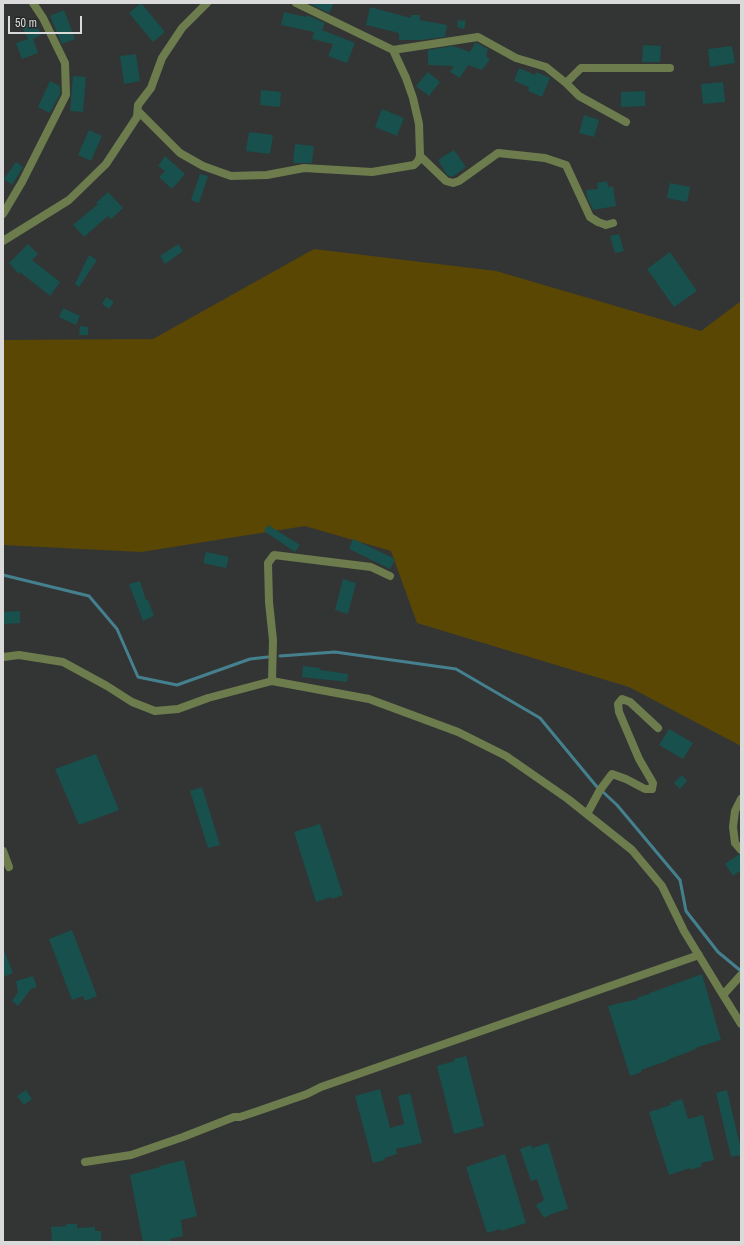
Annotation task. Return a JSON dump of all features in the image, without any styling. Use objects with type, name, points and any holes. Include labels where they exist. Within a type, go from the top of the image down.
[{"type":"street","points":[[3,214],[22,182],[66,95],[65,63],[43,18],[33,3]]},
{"type":"street","points":[[3,241],[69,200],[106,164],[134,123],[137,117],[139,102],[151,88],[162,58],[182,28],[207,3]]},
{"type":"street","points":[[296,3],[393,50],[478,37],[516,58],[546,67],[579,96],[626,122]]},
{"type":"street","points":[[138,111],[180,153],[203,166],[231,176],[267,175],[304,168],[372,172],[414,165],[420,156],[419,124],[413,98],[406,78],[393,50]]},
{"type":"street","points":[[566,83],[581,68],[670,68]]},
{"type":"street","points":[[420,156],[446,181],[453,184],[498,153],[545,158],[566,165],[590,217],[606,226],[613,223]]},
{"type":"street","points":[[272,681],[274,640],[269,602],[268,563],[274,555],[371,567],[390,576]]},
{"type":"street","points":[[3,657],[19,655],[63,662],[107,686],[132,702],[155,711],[178,709],[208,698],[272,681],[369,699],[458,732],[506,756],[587,814],[632,850],[662,886],[684,931],[741,1024]]},
{"type":"street","points":[[587,814],[600,790],[612,774],[626,779],[645,789],[652,789],[653,783],[639,759],[619,712],[618,704],[622,699],[630,702],[658,728]]},
{"type":"street","points":[[741,799],[735,810],[733,827],[735,843],[741,850]]},
{"type":"street","points":[[3,850],[9,867]]},
{"type":"street","points":[[85,1162],[131,1155],[699,955]]},
{"type":"street","points":[[723,995],[741,975]]},
{"type":"shaded area","points":[[314,249],[496,271],[701,331],[741,301],[741,746],[629,687],[417,623],[391,551],[305,526],[141,552],[3,545],[3,340],[153,339]]},
{"type":"building","points":[[141,3],[165,32],[153,42],[129,13]]},
{"type":"building","points":[[314,3],[334,3],[329,13],[312,5]]},
{"type":"building","points":[[370,7],[411,18],[411,15],[420,15],[420,20],[447,25],[445,37],[421,40],[399,40],[399,33],[366,25]]},
{"type":"building","points":[[64,10],[75,39],[62,44],[50,16]]},
{"type":"building","points":[[284,12],[306,17],[307,15],[325,23],[322,30],[355,43],[347,63],[328,56],[333,44],[312,39],[314,32],[281,25]]},
{"type":"building","points":[[458,20],[466,21],[464,29],[457,27]]},
{"type":"building","points":[[30,23],[33,27],[37,25],[41,35],[33,39],[38,53],[22,59],[16,43],[28,39],[22,27]]},
{"type":"building","points":[[475,43],[488,49],[486,56],[490,59],[482,70],[468,65],[460,78],[450,72],[454,66],[428,65],[428,50],[453,46],[470,52]]},
{"type":"building","points":[[643,45],[661,46],[660,62],[642,62]]},
{"type":"building","points":[[732,46],[735,63],[710,67],[708,49]]},
{"type":"building","points":[[136,54],[140,81],[124,84],[120,56]]},
{"type":"building","points":[[519,68],[535,75],[536,72],[550,78],[542,97],[528,91],[529,87],[514,81]]},
{"type":"building","points":[[428,72],[440,82],[429,96],[416,86]]},
{"type":"building","points":[[73,76],[86,77],[83,112],[70,111]]},
{"type":"building","points":[[50,81],[60,86],[60,94],[50,113],[38,107]]},
{"type":"building","points":[[723,82],[725,102],[703,104],[701,84]]},
{"type":"building","points":[[261,90],[281,92],[280,107],[260,105]]},
{"type":"building","points":[[645,91],[645,106],[621,107],[621,92]]},
{"type":"building","points":[[382,109],[404,118],[397,136],[375,127]]},
{"type":"building","points":[[584,115],[599,120],[594,137],[579,133]]},
{"type":"building","points":[[89,130],[102,136],[91,161],[78,155]]},
{"type":"building","points":[[249,132],[273,135],[270,154],[246,151]]},
{"type":"building","points":[[295,144],[314,146],[312,163],[293,163]]},
{"type":"building","points":[[454,150],[466,167],[452,177],[447,175],[438,160]]},
{"type":"building","points":[[165,156],[185,174],[172,189],[159,177],[165,171],[158,166]]},
{"type":"building","points":[[16,162],[23,167],[12,185],[4,179]]},
{"type":"building","points":[[200,174],[208,176],[199,203],[191,200]]},
{"type":"building","points":[[607,181],[608,187],[613,186],[616,206],[593,210],[587,197],[586,190],[598,189],[597,183]]},
{"type":"building","points":[[670,183],[690,187],[687,202],[667,198]]},
{"type":"building","points":[[108,192],[123,208],[111,219],[108,216],[84,237],[73,225],[98,204],[96,203]]},
{"type":"building","points":[[619,234],[624,251],[615,253],[610,236]]},
{"type":"building","points":[[28,244],[38,254],[32,260],[60,282],[50,296],[20,272],[19,274],[9,263]]},
{"type":"building","points":[[178,244],[183,251],[165,264],[160,256]]},
{"type":"building","points":[[670,252],[697,291],[674,307],[647,269]]},
{"type":"building","points":[[89,255],[97,260],[79,287],[75,284]]},
{"type":"building","points":[[106,297],[114,302],[109,309],[102,304]]},
{"type":"building","points":[[63,308],[80,316],[76,325],[59,317]]},
{"type":"building","points":[[80,326],[88,327],[88,335],[79,335]]},
{"type":"building","points":[[268,525],[300,545],[295,552],[264,531]]},
{"type":"building","points":[[353,539],[395,559],[390,569],[349,549]]},
{"type":"building","points":[[206,552],[229,557],[226,568],[203,563]]},
{"type":"building","points":[[343,579],[356,583],[348,614],[335,610]]},
{"type":"building","points":[[140,581],[146,600],[148,600],[154,616],[143,621],[129,584]]},
{"type":"building","points":[[20,611],[20,623],[3,624],[3,612]]},
{"type":"building","points":[[303,666],[348,674],[347,682],[302,677]]},
{"type":"building","points":[[669,729],[693,743],[683,759],[659,745]]},
{"type":"building","points":[[96,754],[119,810],[79,825],[55,769]]},
{"type":"building","points":[[682,775],[687,781],[680,789],[674,783]]},
{"type":"building","points":[[202,787],[220,845],[208,848],[190,791]]},
{"type":"building","points":[[320,824],[343,895],[316,902],[294,832]]},
{"type":"building","points":[[738,855],[741,855],[741,870],[733,876],[725,864]]},
{"type":"building","points":[[72,930],[97,996],[85,1001],[83,996],[72,1000],[49,939]]},
{"type":"building","points":[[3,948],[13,973],[3,977]]},
{"type":"building","points":[[702,974],[721,1040],[695,1048],[696,1049],[641,1070],[642,1072],[630,1076],[608,1006],[638,999],[638,997],[650,994]]},
{"type":"building","points":[[33,976],[37,987],[31,989],[18,1006],[12,1001],[18,992],[16,981]]},
{"type":"building","points":[[466,1056],[484,1126],[454,1134],[437,1066]]},
{"type":"building","points":[[380,1089],[390,1128],[404,1124],[398,1096],[410,1093],[422,1143],[396,1149],[397,1154],[384,1158],[385,1160],[373,1163],[355,1096]]},
{"type":"building","points":[[26,1090],[32,1099],[24,1105],[17,1096]]},
{"type":"building","points":[[727,1090],[741,1150],[741,1155],[731,1157],[716,1093]]},
{"type":"building","points":[[682,1099],[688,1119],[703,1115],[714,1160],[701,1163],[702,1166],[690,1170],[690,1168],[669,1175],[649,1112],[671,1105],[670,1103]]},
{"type":"building","points":[[548,1143],[568,1209],[551,1214],[544,1218],[536,1205],[544,1200],[537,1179],[531,1181],[520,1149],[531,1145],[532,1148]]},
{"type":"building","points":[[505,1154],[526,1223],[501,1231],[500,1229],[487,1233],[466,1167]]},
{"type":"building","points":[[184,1160],[197,1216],[181,1220],[183,1236],[170,1239],[171,1241],[165,1242],[143,1242],[130,1175]]},
{"type":"building","points":[[66,1224],[77,1224],[77,1228],[95,1227],[95,1231],[101,1231],[101,1242],[52,1242],[51,1227],[66,1226]]},
{"type":"waterway","points":[[3,575],[89,596],[117,629],[138,677],[177,685],[250,659],[268,657]]},
{"type":"waterway","points":[[280,656],[335,652],[456,669],[540,718],[597,787]]},
{"type":"waterway","points":[[603,792],[617,805],[680,880],[686,911],[718,952],[741,971]]}]
